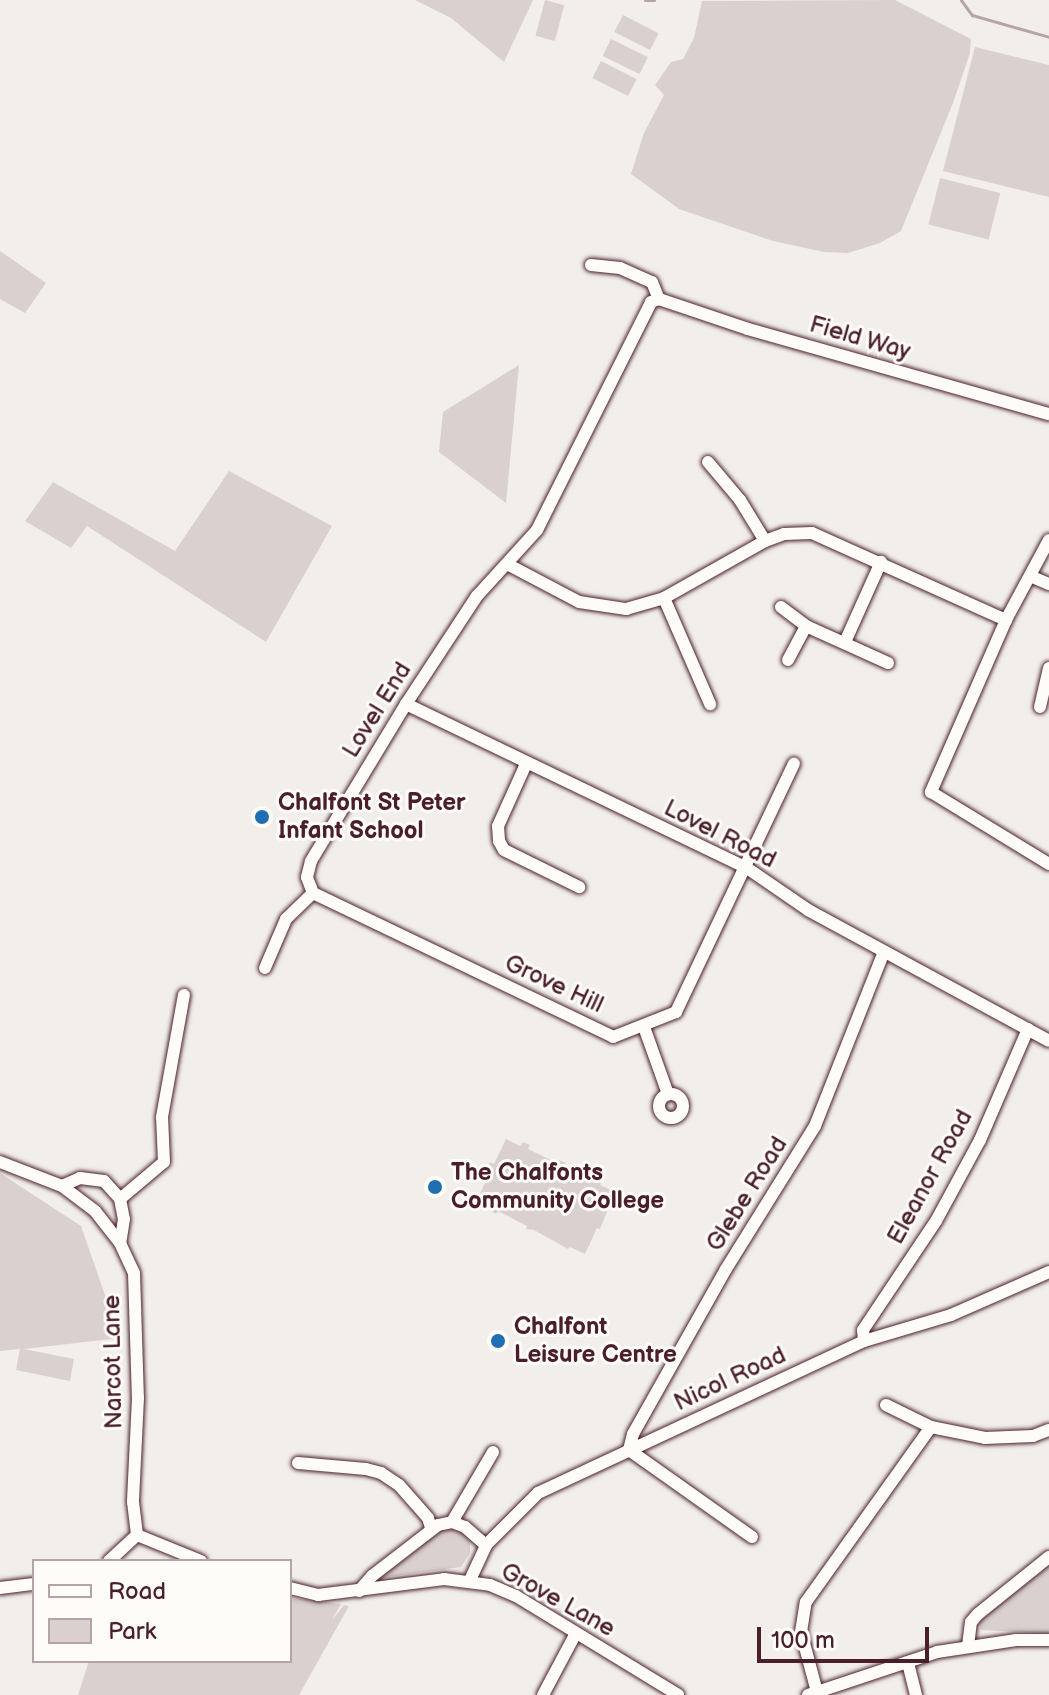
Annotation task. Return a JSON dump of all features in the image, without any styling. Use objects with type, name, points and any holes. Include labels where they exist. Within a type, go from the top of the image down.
[{"type":"street","points":[[591,265],[620,268],[652,282],[659,299]]},
{"type":"street","name":"Field Way","points":[[659,299],[748,329],[1049,414]]},
{"type":"street","name":"Lovel End","points":[[313,893],[307,877],[311,861],[406,704],[477,596],[537,530],[651,302],[659,299]]},
{"type":"street","points":[[708,462],[740,500],[765,541]]},
{"type":"street","points":[[507,564],[579,602],[626,609],[664,598],[765,541],[784,534],[812,533],[1006,620]]},
{"type":"street","points":[[1049,540],[1006,620],[931,784],[935,797],[1049,864]]},
{"type":"street","points":[[845,642],[881,562]]},
{"type":"street","points":[[1030,576],[1049,584]]},
{"type":"street","points":[[664,598],[710,704]]},
{"type":"street","points":[[781,607],[806,626],[888,663]]},
{"type":"street","points":[[788,660],[806,626]]},
{"type":"street","points":[[1040,707],[1049,668]]},
{"type":"street","name":"Lovel Road","points":[[406,704],[747,868],[808,910],[1049,1041]]},
{"type":"street","points":[[526,764],[498,826],[499,841],[504,850],[579,887]]},
{"type":"street","name":"Grove Hill","points":[[313,893],[613,1037],[676,1012],[794,764]]},
{"type":"street","points":[[265,968],[286,919],[313,893]]},
{"type":"street","name":"Glebe Road","points":[[629,1450],[633,1434],[726,1269],[815,1126],[884,952]]},
{"type":"street","points":[[120,1199],[164,1162],[162,1117],[184,995]]},
{"type":"street","points":[[644,1027],[668,1094]]},
{"type":"street","name":"Eleanor Road","points":[[864,1341],[863,1330],[936,1221],[980,1140],[1028,1029]]},
{"type":"street","name":"Narcot Lane","points":[[0,1162],[62,1186],[95,1211],[120,1243],[134,1273],[138,1329],[133,1502],[137,1535]]},
{"type":"street","points":[[62,1186],[80,1178],[104,1181],[120,1199],[124,1219],[120,1243]]},
{"type":"street","name":"Nicol Road","points":[[470,1580],[486,1545],[538,1493],[864,1341],[951,1315],[1049,1272]]},
{"type":"street","points":[[886,1405],[931,1427],[985,1438],[1033,1436],[1049,1430]]},
{"type":"street","points":[[931,1427],[806,1602],[801,1632],[813,1693],[968,1646],[1049,1640]]},
{"type":"street","points":[[629,1450],[752,1537]]},
{"type":"street","points":[[359,1591],[372,1576],[431,1528],[452,1522],[493,1452]]},
{"type":"street","points":[[298,1463],[381,1473],[399,1485],[428,1518],[431,1528]]},
{"type":"street","name":"Grove Lane","points":[[452,1522],[465,1527],[486,1545]]},
{"type":"street","points":[[111,1559],[137,1535],[196,1559]]},
{"type":"street","points":[[968,1646],[968,1632],[978,1614],[1049,1557]]},
{"type":"street","name":"Grove Lane","points":[[292,1588],[318,1595],[433,1580],[470,1580],[516,1596],[678,1695]]},
{"type":"street","points":[[0,1588],[32,1584]]},
{"type":"street","points":[[543,1695],[576,1633]]},
{"type":"street","points":[[908,1663],[916,1695]]},
{"type":"green space","points":[[415,0],[533,0],[504,62],[451,18]]},
{"type":"green space","points":[[545,0],[564,5],[555,41],[535,36]]},
{"type":"green space","points":[[895,0],[971,39],[970,53],[953,103],[901,231],[880,243],[848,253],[824,252],[773,241],[679,209],[631,174],[644,133],[664,95],[655,85],[671,62],[683,59],[694,38],[702,1]]},
{"type":"green space","points":[[623,15],[659,33],[650,50],[614,32]]},
{"type":"green space","points":[[611,39],[648,57],[640,74],[603,56]]},
{"type":"green space","points":[[975,47],[1049,65],[1049,197],[943,171]]},
{"type":"green space","points":[[601,61],[637,79],[628,96],[592,78]]},
{"type":"green space","points":[[940,178],[1000,193],[989,240],[928,225]]},
{"type":"green space","points":[[0,251],[46,283],[25,313],[0,299]]},
{"type":"green space","points":[[519,365],[506,503],[439,452],[443,412]]},
{"type":"green space","points":[[229,471],[332,526],[266,642],[87,526],[71,548],[25,521],[53,482],[175,551]]},
{"type":"green space","points":[[506,1139],[520,1146],[523,1142],[530,1145],[528,1149],[557,1163],[559,1160],[566,1163],[565,1167],[602,1181],[600,1185],[615,1192],[600,1229],[597,1228],[585,1254],[526,1229],[527,1226],[498,1211],[496,1214],[476,1201],[488,1177],[484,1175],[490,1162],[494,1164]]},
{"type":"green space","points":[[0,1173],[81,1226],[120,1338],[24,1349],[74,1359],[70,1381],[16,1370],[20,1349],[0,1351]]},
{"type":"green space","points":[[442,1528],[463,1532],[470,1542],[470,1553],[461,1567],[379,1578]]},
{"type":"green space","points":[[1049,1562],[1049,1633],[981,1630],[979,1620]]},
{"type":"green space","points":[[292,1598],[341,1604],[332,1620],[344,1605],[349,1606],[299,1695],[78,1695],[88,1663],[292,1663]]},
{"type":"waterway","points":[[645,0],[654,0]]},
{"type":"waterway","points":[[961,0],[972,15],[1049,37]]},
{"type":"place","name":"Chalfont St Peter Infant School","points":[[262,817]]},
{"type":"place","name":"The Chalfonts Community College","points":[[435,1187]]},
{"type":"place","name":"Chalfont Leisure Centre","points":[[498,1341]]}]
